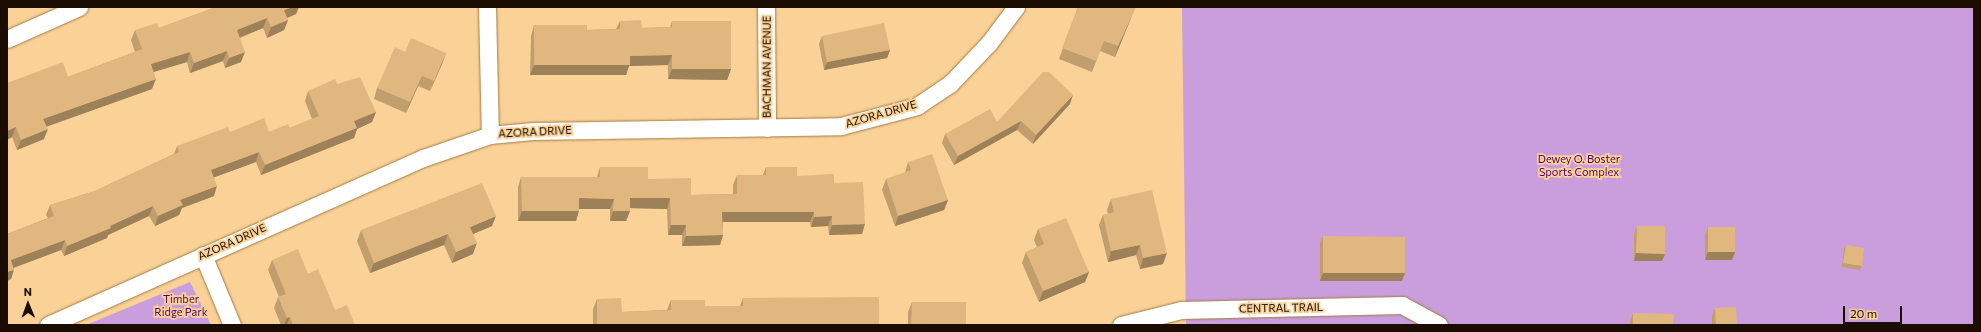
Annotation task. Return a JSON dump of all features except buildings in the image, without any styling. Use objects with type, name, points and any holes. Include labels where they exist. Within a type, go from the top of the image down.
[{"type":"street","points":[[7,39],[79,7]]},
{"type":"street","points":[[488,7],[490,135]]},
{"type":"street","name":"BACHMAN AVENUE","points":[[766,7],[767,128]]},
{"type":"street","name":"AZORA DRIVE","points":[[48,325],[423,158],[490,135],[532,131],[841,126],[917,106],[950,84],[989,43],[1016,7]]},
{"type":"street","points":[[203,256],[232,325]]},
{"type":"street","name":"CENTRAL TRAIL","points":[[1121,325],[1181,310],[1402,306],[1439,325]]},
{"type":"green space","name":"Dewey O. Boster Sports Complex","points":[[1182,7],[1974,7],[1974,325],[1186,325]]},
{"type":"green space","name":"Timber Ridge Park","points":[[190,282],[211,325],[86,325]]}]
